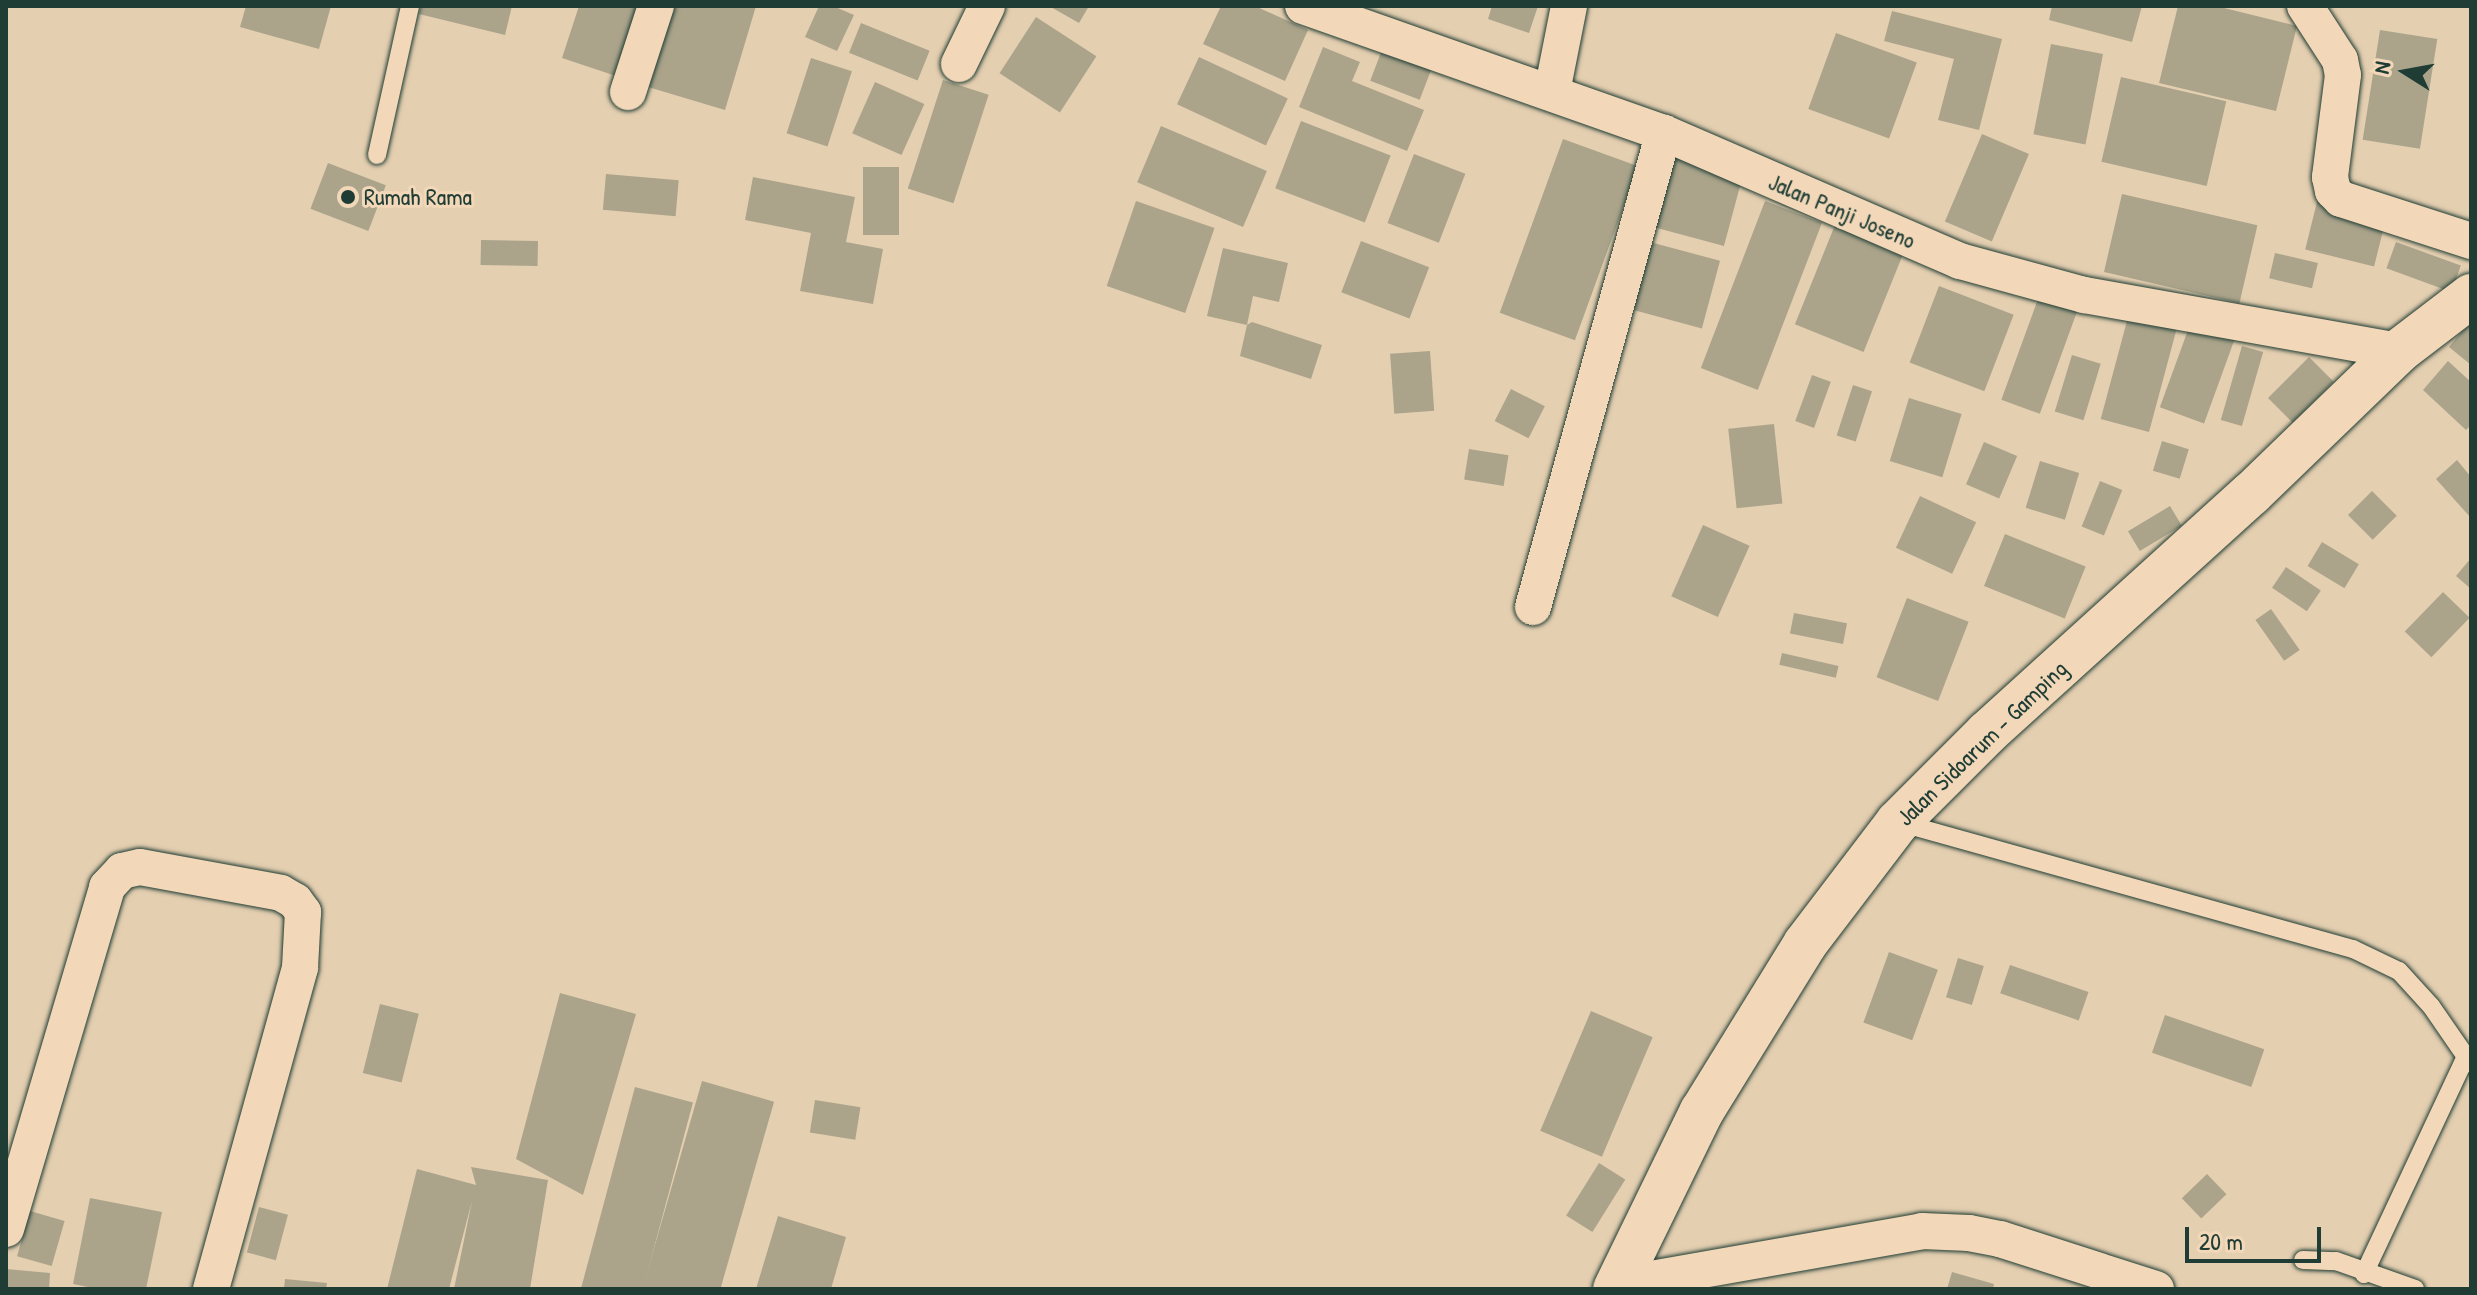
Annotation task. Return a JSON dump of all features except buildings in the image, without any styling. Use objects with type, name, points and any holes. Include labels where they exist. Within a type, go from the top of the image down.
[{"type":"main road","name":"Jalan Sidoarum - Gamping","points":[[1616,1287],[1702,1111],[1805,944],[1898,822],[1987,733],[2251,494],[2399,351],[2471,296]]},
{"type":"street","points":[[628,92],[656,6]]},
{"type":"street","points":[[959,64],[987,6]]},
{"type":"street","name":"Jalan Panji Joseno","points":[[1303,6],[1664,133],[1960,261],[2084,295],[2399,351]]},
{"type":"street","points":[[1552,92],[1569,6]]},
{"type":"street","points":[[2305,6],[2340,60],[2343,75],[2330,177],[2333,191],[2341,199],[2471,241]]},
{"type":"street","points":[[1533,607],[1664,133]]},
{"type":"street","points":[[6,1229],[107,887],[122,871],[140,867],[281,893],[295,901],[303,912],[300,968],[211,1289]]},
{"type":"street","points":[[1616,1287],[1922,1231],[1969,1233],[2000,1239],[2156,1289]]},
{"type":"lane","points":[[377,155],[410,6]]},
{"type":"lane","points":[[1898,822],[2353,949],[2399,971],[2431,1006],[2468,1061],[2364,1274]]},
{"type":"lane","points":[[2303,1260],[2336,1261],[2364,1274],[2415,1289]]},
{"type":"place","name":"Rumah Rama","points":[[348,197]]}]
